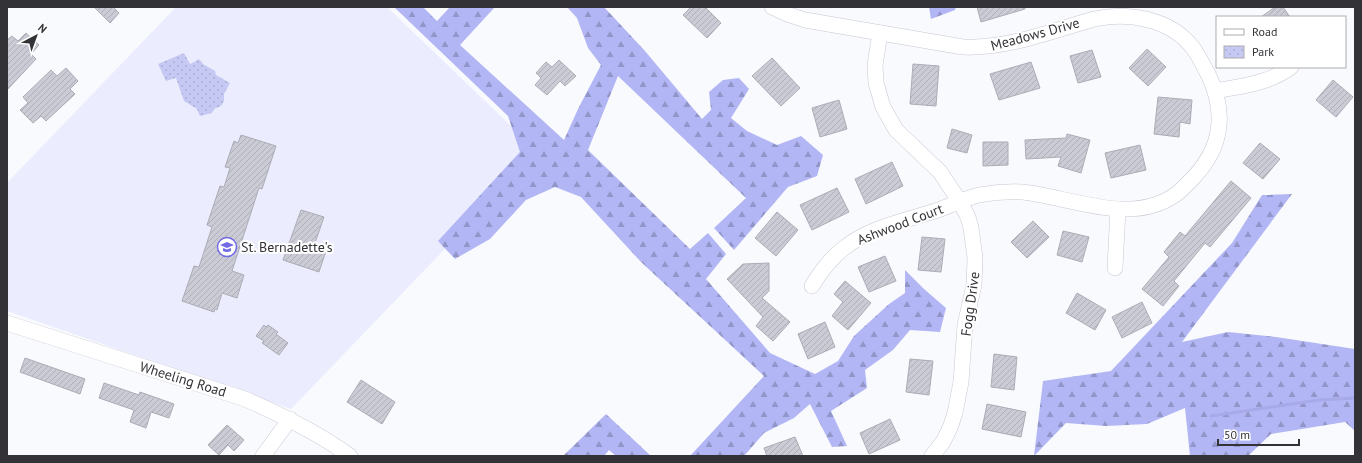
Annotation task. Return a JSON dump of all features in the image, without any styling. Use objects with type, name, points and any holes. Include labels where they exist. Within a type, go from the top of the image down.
[{"type":"street","name":"Meadows Drive","points":[[772,7],[805,20],[963,47],[989,47],[1006,44],[1127,11],[1152,20],[1175,32],[1186,40],[1201,60],[1214,90],[1218,104],[1220,119],[1218,134],[1214,148],[1202,169],[1174,195],[1161,202],[1135,208],[1118,209],[1008,191],[977,195],[960,202]]},
{"type":"street","name":"Fogg Drive","points":[[880,33],[875,66],[876,83],[883,108],[896,130],[940,172],[960,202],[968,217],[971,228],[975,258],[975,273],[966,325],[961,382],[955,413],[943,442],[932,456]]},
{"type":"street","points":[[1214,90],[1253,84],[1270,79],[1290,68]]},
{"type":"street","name":"Ashwood Court","points":[[812,286],[820,272],[831,260],[855,240],[898,222],[960,202]]},
{"type":"street","points":[[1115,268],[1118,209]]},
{"type":"street","name":"Wheeling Road","points":[[7,323],[104,355],[239,396],[290,419],[332,442],[350,456]]},
{"type":"street","points":[[263,456],[290,419]]},
{"type":"shaded area","name":"St. Bernadette's","points":[[176,7],[387,7],[538,152],[291,409],[7,311],[7,183]]},
{"type":"green space","points":[[394,7],[423,7],[437,21],[450,7],[495,7],[460,45],[564,140],[601,65],[588,48],[577,18],[567,7],[604,7],[645,51],[702,119],[711,110],[709,92],[723,80],[739,78],[749,89],[731,118],[747,131],[777,145],[801,136],[823,155],[817,176],[788,187],[734,250],[714,228],[746,198],[618,76],[588,150],[690,249],[708,233],[726,254],[706,279],[770,353],[815,374],[838,361],[854,336],[889,304],[905,293],[905,270],[946,308],[940,332],[910,330],[893,350],[865,370],[867,388],[831,411],[847,446],[832,447],[810,404],[794,418],[764,433],[744,456],[690,456],[764,376],[641,262],[581,197],[555,187],[526,200],[490,239],[455,259],[438,241],[520,152],[508,116]]},
{"type":"green space","points":[[929,7],[956,7],[955,10],[931,19]]},
{"type":"green space","points":[[184,53],[190,64],[198,59],[203,64],[215,71],[216,75],[230,83],[224,94],[224,101],[221,106],[214,109],[212,113],[200,116],[197,109],[184,101],[176,78],[166,81],[158,64]]},
{"type":"green space","points":[[1292,194],[1182,342],[1228,332],[1276,337],[1355,349],[1355,431],[1345,422],[1271,434],[1248,456],[1190,456],[1185,408],[1147,424],[1106,426],[1066,423],[1034,456],[1043,381],[1111,371],[1232,243],[1262,195]]},
{"type":"green space","points":[[606,414],[651,456],[616,456],[609,450],[604,456],[563,456]]},
{"type":"building","points":[[94,7],[113,7],[119,13],[110,23]]},
{"type":"building","points":[[691,7],[705,7],[721,23],[707,38],[683,15]]},
{"type":"building","points":[[977,7],[1025,7],[1025,9],[981,22]]},
{"type":"building","points":[[1275,7],[1283,7],[1289,16],[1262,16]]},
{"type":"building","points":[[26,33],[39,45],[31,54],[36,59],[7,90],[7,40],[12,36],[18,41]]},
{"type":"building","points":[[1147,49],[1166,67],[1148,86],[1129,68]]},
{"type":"building","points":[[1092,50],[1101,77],[1078,83],[1070,56]]},
{"type":"building","points":[[772,58],[800,88],[781,106],[752,76]]},
{"type":"building","points":[[559,60],[576,76],[565,86],[560,81],[547,95],[535,85],[541,78],[536,73],[546,62],[552,67]]},
{"type":"building","points":[[1031,62],[1040,88],[999,100],[990,74]]},
{"type":"building","points":[[913,64],[939,66],[936,106],[910,104]]},
{"type":"building","points":[[66,68],[78,81],[70,89],[75,94],[46,121],[41,116],[33,123],[20,110],[28,103],[23,97],[51,70],[57,76]]},
{"type":"building","points":[[1333,80],[1353,97],[1336,117],[1316,100]]},
{"type":"building","points":[[1158,97],[1192,100],[1190,124],[1180,122],[1179,137],[1154,134]]},
{"type":"building","points":[[839,100],[847,129],[820,137],[812,108]]},
{"type":"building","points":[[952,129],[972,135],[967,153],[947,148]]},
{"type":"building","points":[[1067,134],[1090,140],[1081,173],[1058,166],[1061,157],[1026,159],[1025,140],[1066,138]]},
{"type":"building","points":[[241,135],[276,146],[262,189],[259,188],[232,271],[244,275],[237,298],[222,293],[217,310],[215,309],[214,312],[182,301],[194,266],[199,267],[212,227],[207,225],[220,186],[224,187],[230,168],[225,167],[234,141],[238,143]]},
{"type":"building","points":[[983,142],[1008,142],[1008,165],[983,166]]},
{"type":"building","points":[[1260,143],[1280,159],[1263,179],[1243,163]]},
{"type":"building","points":[[1140,145],[1146,170],[1111,178],[1105,153]]},
{"type":"building","points":[[892,162],[903,186],[866,204],[855,179]]},
{"type":"building","points":[[1231,181],[1251,198],[1210,247],[1205,243],[1174,281],[1179,286],[1163,306],[1142,289],[1169,257],[1164,252],[1180,232],[1185,236]]},
{"type":"building","points":[[837,188],[849,212],[812,230],[800,205]]},
{"type":"building","points":[[301,210],[324,217],[315,243],[327,248],[319,272],[283,260]]},
{"type":"building","points":[[777,212],[798,230],[776,256],[755,238]]},
{"type":"building","points":[[1033,221],[1049,237],[1027,258],[1011,242]]},
{"type":"building","points":[[1063,231],[1089,237],[1082,262],[1057,255]]},
{"type":"building","points":[[922,237],[945,239],[941,272],[918,270]]},
{"type":"building","points":[[885,256],[896,281],[869,292],[858,267]]},
{"type":"building","points":[[769,263],[769,291],[762,298],[790,322],[773,341],[756,326],[763,317],[727,279],[743,264]]},
{"type":"building","points":[[845,281],[871,303],[848,330],[832,316],[843,302],[834,294]]},
{"type":"building","points":[[1077,293],[1106,310],[1095,330],[1066,313]]},
{"type":"building","points":[[1142,302],[1152,323],[1122,338],[1112,317]]},
{"type":"building","points":[[825,322],[835,347],[808,359],[798,334]]},
{"type":"building","points":[[264,325],[266,327],[268,325],[278,332],[276,334],[288,343],[279,355],[262,343],[264,341],[256,336]]},
{"type":"building","points":[[994,354],[1017,357],[1014,390],[991,387]]},
{"type":"building","points":[[25,358],[85,379],[80,394],[20,372]]},
{"type":"building","points":[[910,359],[933,361],[929,395],[906,392]]},
{"type":"building","points":[[361,380],[395,402],[382,424],[347,402]]},
{"type":"building","points":[[104,383],[139,395],[140,392],[174,404],[169,418],[151,412],[146,428],[130,422],[134,410],[99,398]]},
{"type":"building","points":[[987,404],[1026,412],[1021,437],[982,429]]},
{"type":"building","points":[[890,419],[900,440],[869,454],[860,433]]},
{"type":"building","points":[[227,425],[244,440],[234,451],[228,445],[219,455],[208,445]]},
{"type":"building","points":[[795,437],[803,456],[767,456],[764,448]]},
{"type":"waterway","points":[[1211,416],[1319,400],[1355,398]]},
{"type":"place","name":"St. Bernadette's","points":[[227,247]]}]
